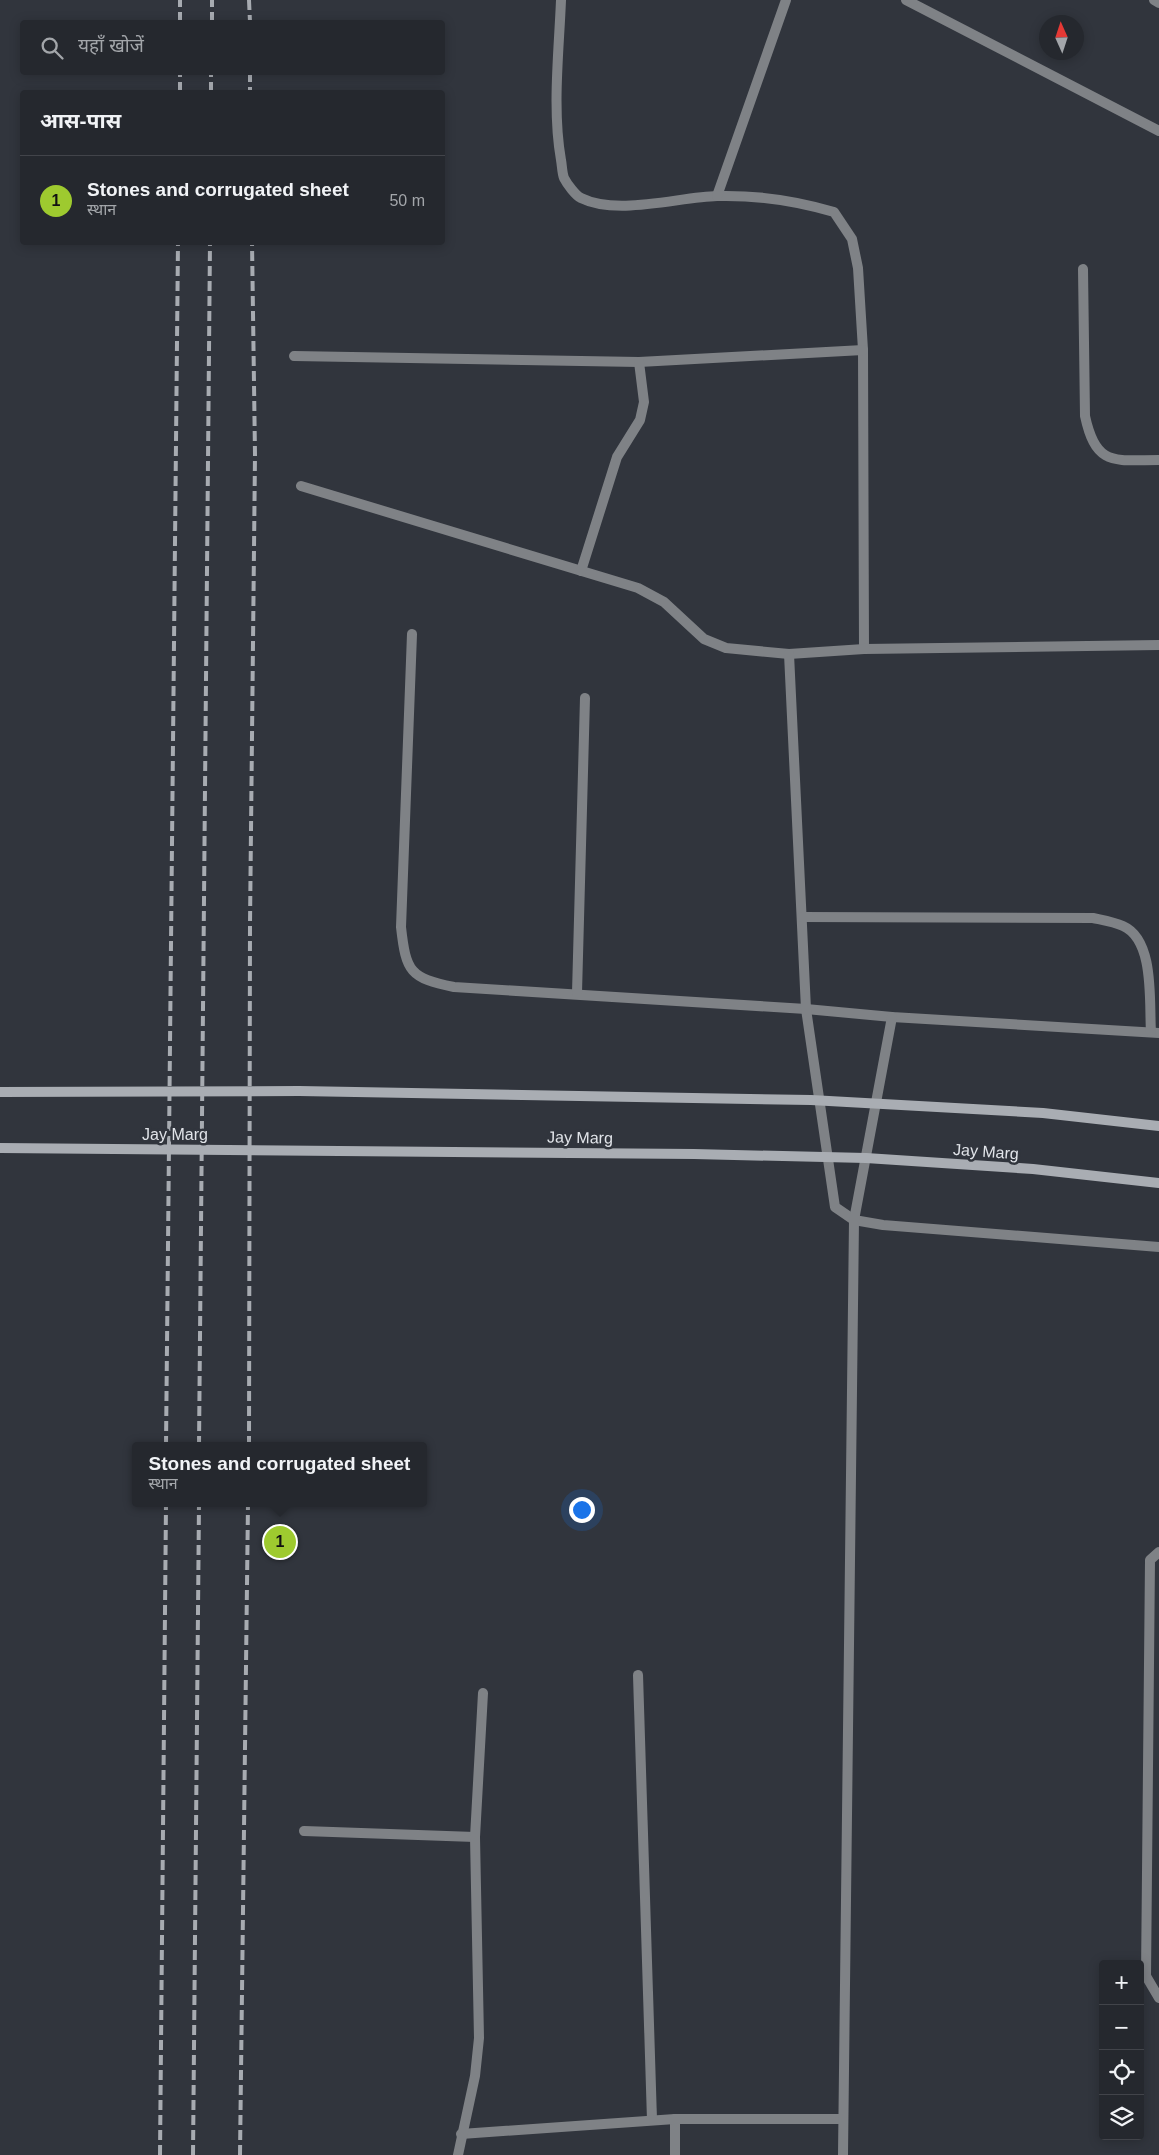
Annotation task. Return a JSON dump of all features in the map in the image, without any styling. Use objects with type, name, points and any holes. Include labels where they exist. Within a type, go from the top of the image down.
[{"type":"main road","points":[[0,1092],[299,1091],[811,1100],[1044,1113],[1159,1126]]},
{"type":"main road","name":"Jay Marg","points":[[0,1148],[694,1154],[866,1158],[1033,1169],[1159,1183]]},
{"type":"street","points":[[561,0],[557,116],[558,145],[564,178],[580,198],[609,205],[654,203],[717,196],[764,199],[813,206],[834,212],[852,239],[858,268],[863,350],[864,649]]},
{"type":"street","points":[[717,196],[786,0]]},
{"type":"street","points":[[906,0],[1159,131]]},
{"type":"street","points":[[1154,0],[1159,3]]},
{"type":"street","points":[[1083,269],[1085,416],[1089,437],[1100,454],[1116,460],[1159,460]]},
{"type":"street","points":[[294,356],[639,362],[863,350]]},
{"type":"street","points":[[581,571],[617,457],[640,420],[644,402],[639,362]]},
{"type":"street","points":[[301,486],[638,588],[664,602],[704,639],[726,648],[789,654],[864,649],[1159,645]]},
{"type":"street","points":[[412,634],[401,927],[404,955],[412,972],[432,982],[454,987],[577,993],[892,1017],[1155,1032],[1146,956],[1138,937],[1124,926],[1093,918],[802,916]]},
{"type":"street","points":[[789,654],[806,1009],[835,1207],[854,1220],[883,1225],[1159,1247]]},
{"type":"street","points":[[577,993],[585,698]]},
{"type":"street","points":[[843,2155],[854,1220],[892,1017]]},
{"type":"street","points":[[1159,1552],[1150,1560],[1146,1976],[1159,1998]]},
{"type":"street","points":[[638,1675],[652,2120]]},
{"type":"street","points":[[458,2155],[475,2076],[479,2038],[475,1837],[483,1693]]},
{"type":"street","points":[[304,1831],[475,1837]]},
{"type":"street","points":[[461,2134],[675,2119],[843,2119]]},
{"type":"street","points":[[675,2119],[675,2155]]},
{"type":"railway","points":[[180,0],[180,20]]},
{"type":"railway","points":[[212,0],[212,20]]},
{"type":"railway","points":[[249,0],[250,20]]},
{"type":"railway","points":[[180,75],[180,90]]},
{"type":"railway","points":[[211,75],[211,90]]},
{"type":"railway","points":[[250,75],[250,90]]},
{"type":"railway","points":[[166,1442],[178,245]]},
{"type":"railway","points":[[199,1442],[210,245]]},
{"type":"railway","points":[[249,1442],[250,924],[255,455],[252,245]]},
{"type":"railway","points":[[160,2155],[166,1507]]},
{"type":"railway","points":[[193,2155],[199,1507]]},
{"type":"railway","points":[[240,2155],[248,1507]]},
{"type":"place","name":"Stones and corrugated sheet","points":[[280,1542]]}]
